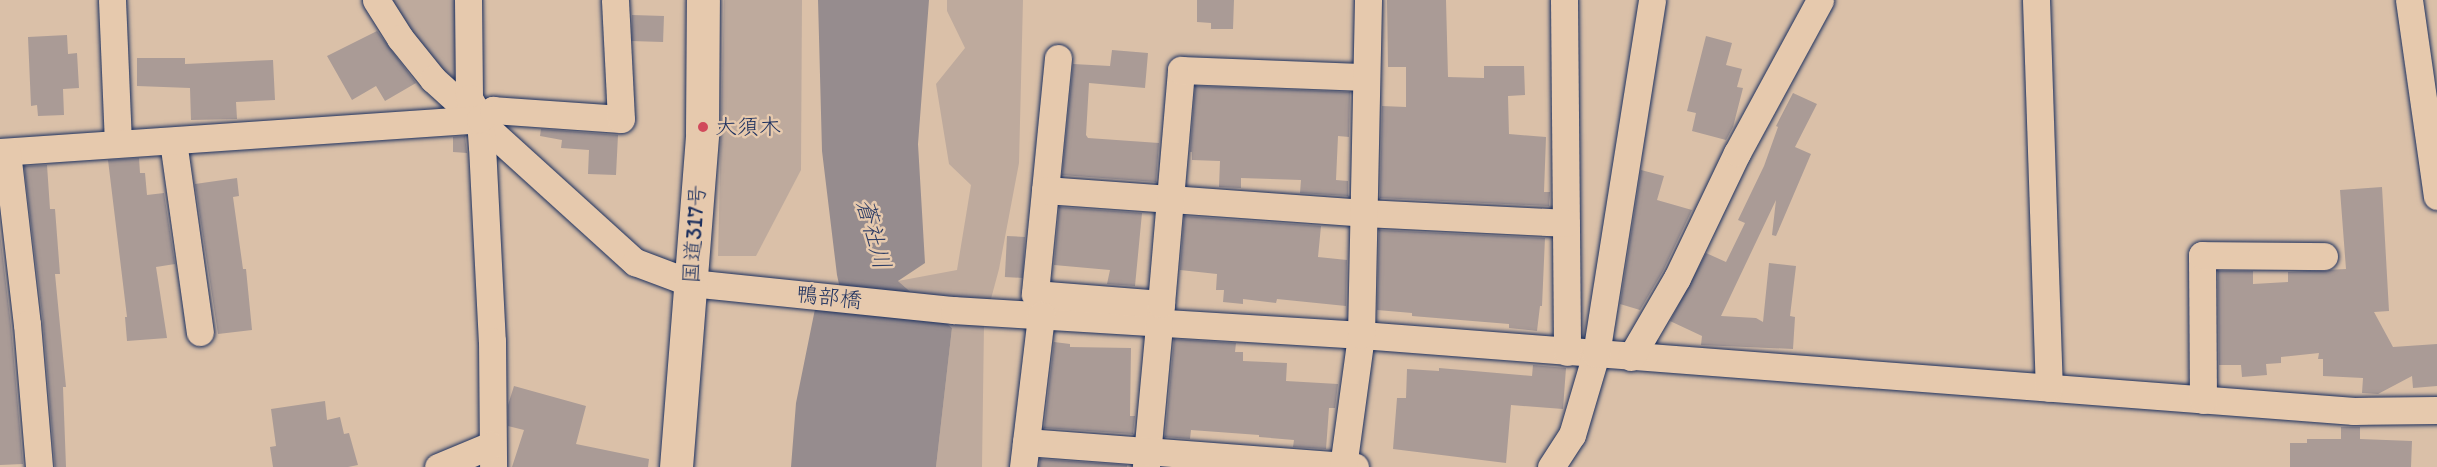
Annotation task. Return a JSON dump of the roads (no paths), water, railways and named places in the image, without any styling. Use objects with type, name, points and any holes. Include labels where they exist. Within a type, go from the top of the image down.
[{"type":"highway","name":"国道317号","points":[[676,467],[698,284],[703,0]]},
{"type":"street","points":[[111,0],[118,143]]},
{"type":"street","name":"鴨部橋","points":[[376,0],[400,38],[433,79],[480,119],[634,262],[698,284],[954,309],[1041,315],[1159,313]]},
{"type":"street","points":[[438,467],[492,456],[492,341],[480,119],[469,98],[468,0]]},
{"type":"street","points":[[39,467],[27,324],[3,152],[480,119],[493,110],[621,119],[615,0]]},
{"type":"street","points":[[1041,315],[1024,454],[1347,467],[1361,335],[1368,0]]},
{"type":"street","points":[[1564,0],[1567,352]]},
{"type":"street","points":[[1551,467],[1572,435],[1596,354],[1652,0]]},
{"type":"street","points":[[1631,357],[1677,278],[1737,153],[1820,0]]},
{"type":"street","points":[[2036,0],[2049,388]]},
{"type":"street","points":[[2409,0],[2437,196]]},
{"type":"street","points":[[1058,58],[1035,294],[1159,313],[1361,335],[2354,411],[2437,410]]},
{"type":"street","points":[[1147,459],[1181,70],[1366,77]]},
{"type":"street","points":[[173,141],[200,333]]},
{"type":"street","points":[[1045,190],[1364,213],[1566,223]]},
{"type":"street","points":[[2204,400],[2202,255],[2324,255]]},
{"type":"water","name":"蒼社川","points":[[818,0],[929,0],[918,144],[925,263],[898,281],[952,328],[936,467],[791,467],[796,403],[815,309],[844,307],[837,275],[822,151]]},
{"type":"place","name":"大須木","points":[[703,127]]}]
